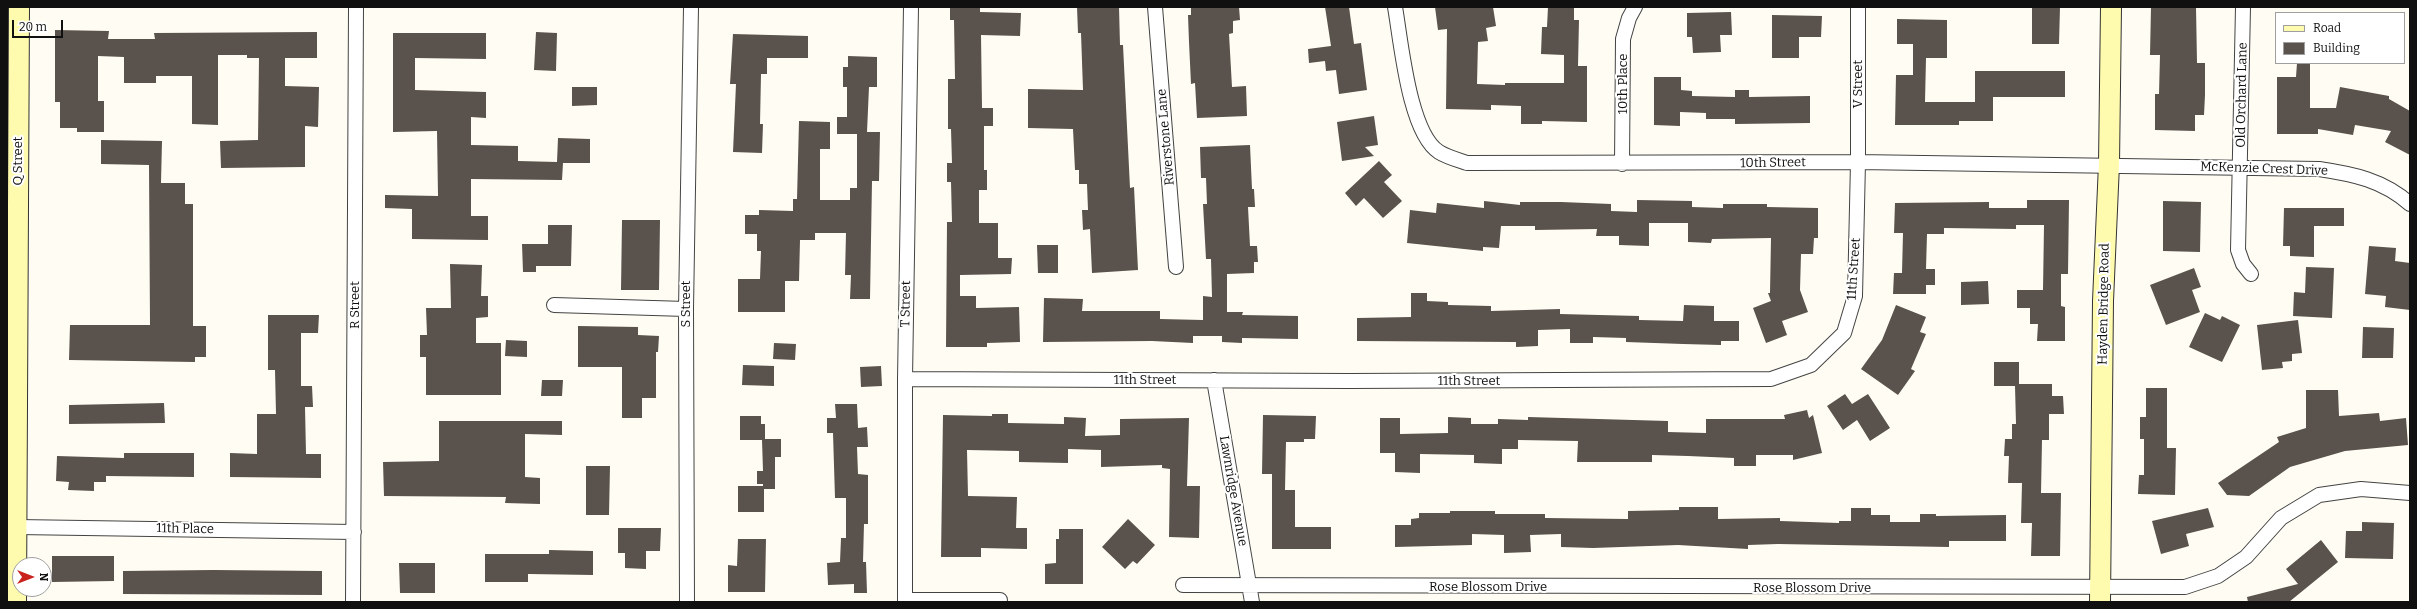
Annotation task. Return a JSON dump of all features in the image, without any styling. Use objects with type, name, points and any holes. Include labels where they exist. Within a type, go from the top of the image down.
[{"type":"street","name":"Q Street","points":[[16,602],[19,7]]},
{"type":"street","name":"R Street","points":[[353,602],[356,7]]},
{"type":"street","name":"S Street","points":[[687,602],[686,309],[691,7]]},
{"type":"street","name":"T Street","points":[[911,7],[905,379],[905,601],[1000,600]]},
{"type":"street","name":"Riverstone Lane","points":[[1155,7],[1176,267]]},
{"type":"street","name":"10th Street","points":[[1395,7],[1413,106],[1423,134],[1438,152],[1467,163],[1622,164],[1858,162],[2109,164]]},
{"type":"street","name":"10th Place","points":[[1622,164],[1623,39],[1629,18],[1635,7]]},
{"type":"street","name":"V Street","points":[[1858,7],[1858,162]]},
{"type":"street","name":"Hayden Bridge Road","points":[[2101,595],[2103,302],[2109,164],[2111,7]]},
{"type":"street","name":"Old Orchard Lane","points":[[2243,7],[2238,250],[2243,264],[2251,274]]},
{"type":"street","name":"11th Street","points":[[905,379],[1771,379],[1811,365],[1844,333],[1855,296],[1858,162]]},
{"type":"street","name":"McKenzie Crest Drive","points":[[2109,164],[2319,169],[2356,174],[2383,184],[2410,204]]},
{"type":"street","points":[[554,305],[686,309]]},
{"type":"street","name":"Lawnridge Avenue","points":[[1214,380],[1252,602]]},
{"type":"street","name":"Rose Blossom Drive","points":[[1183,585],[2101,595],[2185,587],[2218,576],[2246,557],[2280,518],[2319,495],[2361,489],[2410,493]]},
{"type":"street","name":"11th Place","points":[[17,526],[354,532]]},
{"type":"building","points":[[950,7],[980,7],[980,12],[1021,13],[1020,36],[981,35],[982,108],[993,108],[993,126],[984,126],[984,170],[987,170],[987,190],[979,190],[979,223],[998,223],[998,258],[1012,258],[1011,274],[960,275],[960,296],[976,296],[976,308],[1019,307],[1020,342],[987,343],[987,347],[946,347],[947,222],[952,222],[951,182],[947,182],[947,163],[952,163],[951,129],[948,129],[948,79],[955,79],[954,20],[950,20]]},
{"type":"building","points":[[1077,7],[1119,7],[1120,45],[1123,45],[1130,188],[1134,187],[1138,270],[1092,273],[1090,229],[1083,230],[1082,210],[1088,210],[1087,184],[1079,184],[1079,170],[1075,170],[1073,129],[1028,128],[1028,89],[1083,90],[1081,33],[1078,33]]},
{"type":"building","points":[[1191,7],[1239,7],[1240,20],[1233,21],[1233,33],[1229,34],[1232,87],[1246,86],[1247,116],[1197,118],[1195,83],[1191,84],[1188,15],[1191,15]]},
{"type":"building","points":[[1325,7],[1349,7],[1354,44],[1361,43],[1367,90],[1339,94],[1336,70],[1326,71],[1325,61],[1309,63],[1308,49],[1331,46]]},
{"type":"building","points":[[1435,7],[1493,7],[1496,26],[1486,28],[1488,41],[1478,42],[1477,84],[1505,85],[1505,83],[1564,83],[1564,55],[1541,54],[1542,27],[1547,27],[1548,7],[1574,8],[1574,20],[1579,20],[1578,66],[1587,66],[1587,122],[1542,121],[1542,124],[1521,124],[1521,106],[1491,105],[1491,110],[1446,109],[1447,29],[1438,30]]},
{"type":"building","points":[[2032,7],[2060,7],[2059,44],[2032,44]]},
{"type":"building","points":[[2151,7],[2196,7],[2197,63],[2205,63],[2205,95],[2204,115],[2195,115],[2195,131],[2155,130],[2155,94],[2159,94],[2160,55],[2150,55]]},
{"type":"building","points":[[1731,12],[1732,35],[1720,35],[1721,52],[1693,53],[1692,37],[1687,37],[1687,13]]},
{"type":"building","points":[[1772,15],[1822,16],[1821,37],[1799,37],[1799,58],[1772,58]]},
{"type":"building","points":[[1897,19],[1947,20],[1947,58],[1926,58],[1925,102],[1975,102],[1975,71],[2065,71],[2065,97],[1993,97],[1993,121],[1959,121],[1959,125],[1895,125],[1896,75],[1913,75],[1913,44],[1897,44]]},
{"type":"building","points":[[55,30],[109,31],[108,39],[155,39],[154,33],[317,32],[317,58],[285,58],[285,86],[319,87],[318,127],[305,126],[305,167],[221,168],[220,141],[258,140],[259,58],[247,58],[247,55],[218,55],[218,125],[192,124],[192,76],[156,76],[156,83],[124,83],[124,57],[98,56],[98,101],[104,101],[104,132],[77,132],[77,128],[60,128],[60,102],[55,102]]},
{"type":"building","points":[[536,32],[557,33],[556,71],[534,70]]},
{"type":"building","points":[[393,33],[486,33],[486,59],[415,58],[415,90],[486,92],[486,118],[471,117],[471,145],[518,146],[518,161],[557,162],[558,138],[590,139],[590,163],[563,163],[562,180],[471,179],[471,216],[488,216],[488,240],[412,239],[412,209],[385,208],[385,195],[438,196],[437,131],[393,132]]},
{"type":"building","points":[[733,34],[808,36],[808,58],[767,58],[767,74],[761,74],[760,124],[763,124],[762,153],[733,152],[736,84],[730,84]]},
{"type":"building","points":[[848,56],[877,57],[877,87],[869,87],[867,132],[880,132],[879,181],[872,181],[870,299],[850,299],[851,275],[845,275],[846,233],[815,233],[815,240],[800,240],[799,281],[785,281],[785,312],[738,312],[738,279],[760,279],[761,251],[757,251],[757,234],[745,234],[745,215],[759,215],[759,210],[793,211],[793,199],[797,199],[799,121],[830,122],[830,149],[820,149],[820,200],[850,200],[850,188],[857,188],[857,134],[837,134],[837,117],[847,117],[847,87],[843,87],[843,67],[848,67]]},
{"type":"building","points":[[2297,64],[2310,64],[2310,108],[2336,108],[2340,87],[2389,96],[2389,99],[2410,111],[2410,155],[2385,142],[2391,131],[2355,125],[2353,135],[2318,129],[2318,134],[2277,134],[2277,77],[2296,77]]},
{"type":"building","points":[[1654,77],[1681,77],[1681,90],[1692,91],[1692,96],[1735,97],[1735,90],[1749,90],[1749,97],[1810,96],[1810,123],[1735,124],[1735,119],[1706,119],[1706,113],[1680,112],[1680,126],[1654,125]]},
{"type":"building","points":[[572,87],[597,87],[597,105],[572,106]]},
{"type":"building","points":[[1374,116],[1378,145],[1365,147],[1374,156],[1342,161],[1337,122]]},
{"type":"building","points":[[101,140],[162,141],[161,183],[185,183],[185,204],[193,204],[193,326],[206,326],[206,357],[195,357],[195,362],[69,360],[70,325],[150,325],[149,165],[101,164]]},
{"type":"building","points":[[1250,145],[1252,189],[1254,189],[1255,207],[1248,207],[1250,246],[1257,246],[1258,262],[1254,262],[1254,273],[1227,274],[1227,312],[1243,312],[1242,315],[1298,316],[1298,339],[1242,338],[1242,343],[1222,342],[1222,336],[1193,336],[1193,343],[1152,341],[1043,342],[1044,298],[1083,299],[1082,311],[1160,311],[1160,319],[1203,320],[1203,296],[1212,297],[1211,259],[1206,259],[1203,204],[1207,204],[1206,178],[1201,178],[1200,147]]},
{"type":"building","points":[[1379,161],[1392,175],[1384,182],[1402,201],[1383,218],[1364,198],[1356,206],[1345,193]]},
{"type":"building","points":[[1637,200],[1692,201],[1692,207],[1723,208],[1723,204],[1767,204],[1767,207],[1818,208],[1818,238],[1814,238],[1813,254],[1801,254],[1800,290],[1808,312],[1782,321],[1787,335],[1766,343],[1753,308],[1771,301],[1768,293],[1770,293],[1771,238],[1712,239],[1711,243],[1688,242],[1688,223],[1649,223],[1649,246],[1619,245],[1619,236],[1596,236],[1597,229],[1535,230],[1535,226],[1501,226],[1499,248],[1483,247],[1483,251],[1407,243],[1410,210],[1436,213],[1437,203],[1484,208],[1484,201],[1520,205],[1520,202],[1611,204],[1611,211],[1637,212]]},
{"type":"building","points":[[2027,200],[2069,200],[2068,274],[2061,274],[2061,306],[2065,307],[2065,341],[2037,341],[2038,324],[2030,324],[2030,308],[2017,308],[2017,290],[2043,290],[2044,225],[2016,225],[2016,229],[1944,228],[1944,234],[1927,234],[1926,269],[1935,269],[1935,285],[1926,285],[1926,294],[1893,294],[1894,273],[1902,273],[1903,233],[1894,233],[1895,203],[1989,202],[1989,208],[2027,208]]},
{"type":"building","points":[[2163,201],[2201,202],[2200,252],[2163,251]]},
{"type":"building","points":[[2284,208],[2344,208],[2344,226],[2314,226],[2314,257],[2290,256],[2290,246],[2283,246]]},
{"type":"building","points":[[622,220],[660,220],[659,290],[621,290]]},
{"type":"building","points":[[548,225],[572,225],[571,266],[536,266],[536,272],[523,272],[522,244],[548,244]]},
{"type":"building","points":[[1037,245],[1058,245],[1058,273],[1038,273]]},
{"type":"building","points":[[2369,246],[2396,248],[2395,261],[2410,263],[2410,310],[2385,307],[2386,296],[2365,294]]},
{"type":"building","points":[[450,264],[482,265],[481,296],[488,296],[488,317],[476,318],[476,343],[501,343],[501,395],[426,395],[426,357],[420,357],[420,335],[427,335],[426,308],[451,308]]},
{"type":"building","points":[[2306,267],[2334,268],[2332,318],[2293,316],[2294,292],[2305,293]]},
{"type":"building","points":[[2194,268],[2201,287],[2192,290],[2200,312],[2166,325],[2150,285]]},
{"type":"building","points":[[1988,281],[1989,304],[1961,305],[1961,282]]},
{"type":"building","points":[[1411,293],[1427,293],[1427,301],[1448,302],[1448,305],[1491,306],[1491,311],[1560,309],[1560,314],[1639,316],[1639,320],[1683,321],[1684,305],[1714,306],[1714,321],[1739,321],[1739,341],[1721,341],[1721,345],[1683,344],[1626,342],[1626,338],[1593,337],[1593,343],[1570,343],[1570,329],[1538,330],[1538,346],[1516,347],[1516,342],[1357,341],[1357,318],[1411,317]]},
{"type":"building","points":[[1896,305],[1926,317],[1920,332],[1926,334],[1911,369],[1915,371],[1898,395],[1861,369],[1882,340]]},
{"type":"building","points":[[2205,313],[2220,320],[2222,316],[2240,325],[2222,362],[2189,347]]},
{"type":"building","points":[[268,315],[319,315],[318,333],[301,333],[301,386],[312,386],[313,407],[305,407],[306,454],[321,454],[321,478],[230,477],[230,453],[257,454],[257,414],[276,414],[275,370],[268,370]]},
{"type":"building","points":[[2298,320],[2302,353],[2292,354],[2292,361],[2282,362],[2283,368],[2262,370],[2257,325]]},
{"type":"building","points":[[578,326],[638,327],[638,335],[659,336],[658,352],[656,352],[656,398],[642,398],[642,418],[622,418],[622,367],[578,367]]},
{"type":"building","points":[[2363,327],[2394,328],[2393,358],[2362,358]]},
{"type":"building","points":[[506,340],[527,341],[527,357],[505,356]]},
{"type":"building","points":[[774,343],[796,344],[795,360],[773,359]]},
{"type":"building","points":[[1994,362],[2019,362],[2019,384],[2052,384],[2052,396],[2063,396],[2064,414],[2049,414],[2049,440],[2042,440],[2041,493],[2061,493],[2060,556],[2031,556],[2032,523],[2021,523],[2022,483],[2008,483],[2009,456],[2004,456],[2005,439],[2012,439],[2012,424],[2016,424],[2015,386],[1994,386]]},
{"type":"building","points":[[743,365],[774,366],[774,386],[742,385]]},
{"type":"building","points":[[881,366],[882,386],[861,387],[860,367]]},
{"type":"building","points":[[542,380],[563,380],[562,396],[541,396]]},
{"type":"building","points":[[2146,388],[2167,388],[2167,448],[2176,448],[2175,495],[2138,494],[2139,475],[2144,475],[2144,439],[2140,439],[2140,417],[2146,417]]},
{"type":"building","points":[[2306,390],[2338,390],[2339,416],[2379,413],[2380,421],[2406,418],[2408,445],[2345,451],[2290,467],[2249,496],[2227,495],[2218,483],[2279,442],[2277,437],[2306,428]]},
{"type":"building","points":[[1845,394],[1852,404],[1868,394],[1890,428],[1870,441],[1857,420],[1843,430],[1827,406]]},
{"type":"building","points":[[164,403],[165,423],[69,424],[69,405]]},
{"type":"building","points":[[835,404],[857,404],[858,428],[867,427],[868,447],[857,447],[858,474],[868,475],[868,524],[864,524],[863,562],[866,562],[867,593],[854,593],[854,584],[828,585],[827,563],[840,562],[841,538],[846,538],[846,498],[835,498],[833,433],[827,433],[827,418],[836,418]]},
{"type":"building","points":[[1807,410],[1809,418],[1813,415],[1822,453],[1793,460],[1793,455],[1756,455],[1756,466],[1734,466],[1734,458],[1652,455],[1652,462],[1577,462],[1578,441],[1518,440],[1518,449],[1502,449],[1502,464],[1474,463],[1474,455],[1420,454],[1420,473],[1395,472],[1395,453],[1380,453],[1380,418],[1400,418],[1400,434],[1448,433],[1448,417],[1471,418],[1471,424],[1498,424],[1498,419],[1528,420],[1528,417],[1668,421],[1668,432],[1706,433],[1706,419],[1785,419],[1784,415]]},
{"type":"building","points":[[992,414],[1008,414],[1008,423],[1064,424],[1064,417],[1086,418],[1085,436],[1120,435],[1120,419],[1189,418],[1187,486],[1200,486],[1199,538],[1169,537],[1170,469],[1162,468],[1162,465],[1101,467],[1101,450],[1068,449],[1068,463],[1019,462],[1019,451],[967,450],[968,496],[1017,497],[1016,528],[1027,528],[1027,549],[981,548],[981,557],[941,557],[943,415],[992,416]]},
{"type":"building","points":[[1263,415],[1316,416],[1315,439],[1304,439],[1304,442],[1286,442],[1285,490],[1295,490],[1295,527],[1331,527],[1331,549],[1272,549],[1272,474],[1262,474]]},
{"type":"building","points":[[740,416],[761,416],[761,424],[765,424],[765,439],[781,439],[781,457],[775,457],[775,489],[764,489],[764,512],[738,512],[738,486],[763,486],[763,484],[757,484],[757,471],[763,471],[762,440],[740,440]]},
{"type":"building","points":[[439,421],[562,421],[562,435],[525,434],[525,477],[540,478],[540,504],[505,503],[506,497],[384,496],[383,462],[439,461]]},
{"type":"building","points":[[124,453],[194,453],[194,477],[106,476],[106,482],[94,482],[94,491],[68,490],[69,482],[56,481],[57,456],[124,458]]},
{"type":"building","points":[[586,466],[610,466],[609,515],[586,515]]},
{"type":"building","points":[[1679,507],[1718,507],[1718,519],[1780,518],[1780,521],[1839,523],[1839,521],[1851,521],[1851,508],[1871,508],[1871,515],[1890,515],[1890,522],[1920,522],[1920,514],[1936,514],[1936,516],[2006,515],[2006,541],[1949,541],[1949,547],[1778,544],[1748,545],[1748,549],[1678,545],[1593,548],[1561,547],[1561,534],[1530,535],[1531,552],[1504,553],[1504,535],[1472,534],[1472,545],[1395,547],[1395,525],[1411,525],[1411,519],[1419,518],[1419,513],[1495,511],[1495,514],[1545,514],[1545,518],[1628,519],[1628,511],[1679,510]]},
{"type":"building","points":[[2208,508],[2214,527],[2186,534],[2189,546],[2161,554],[2152,521]]},
{"type":"building","points":[[1128,519],[1155,545],[1137,564],[1133,561],[1125,569],[1102,547]]},
{"type":"building","points":[[2362,522],[2394,523],[2393,559],[2345,558],[2346,531],[2362,531]]},
{"type":"building","points":[[618,528],[661,528],[660,551],[646,551],[646,569],[625,568],[625,553],[618,553]]},
{"type":"building","points":[[1059,529],[1083,529],[1083,584],[1045,584],[1045,564],[1056,563],[1056,539],[1059,539]]},
{"type":"building","points":[[738,539],[766,539],[765,592],[728,592],[728,565],[737,566]]},
{"type":"building","points":[[2321,540],[2338,562],[2289,602],[2248,602],[2247,597],[2298,584],[2286,569]]},
{"type":"building","points":[[549,550],[593,551],[593,575],[528,574],[528,582],[485,582],[485,554],[549,554]]},
{"type":"building","points":[[114,556],[114,581],[52,582],[52,557]]},
{"type":"building","points":[[399,563],[435,563],[435,593],[400,593]]},
{"type":"building","points":[[123,571],[322,571],[322,595],[123,594]]}]
